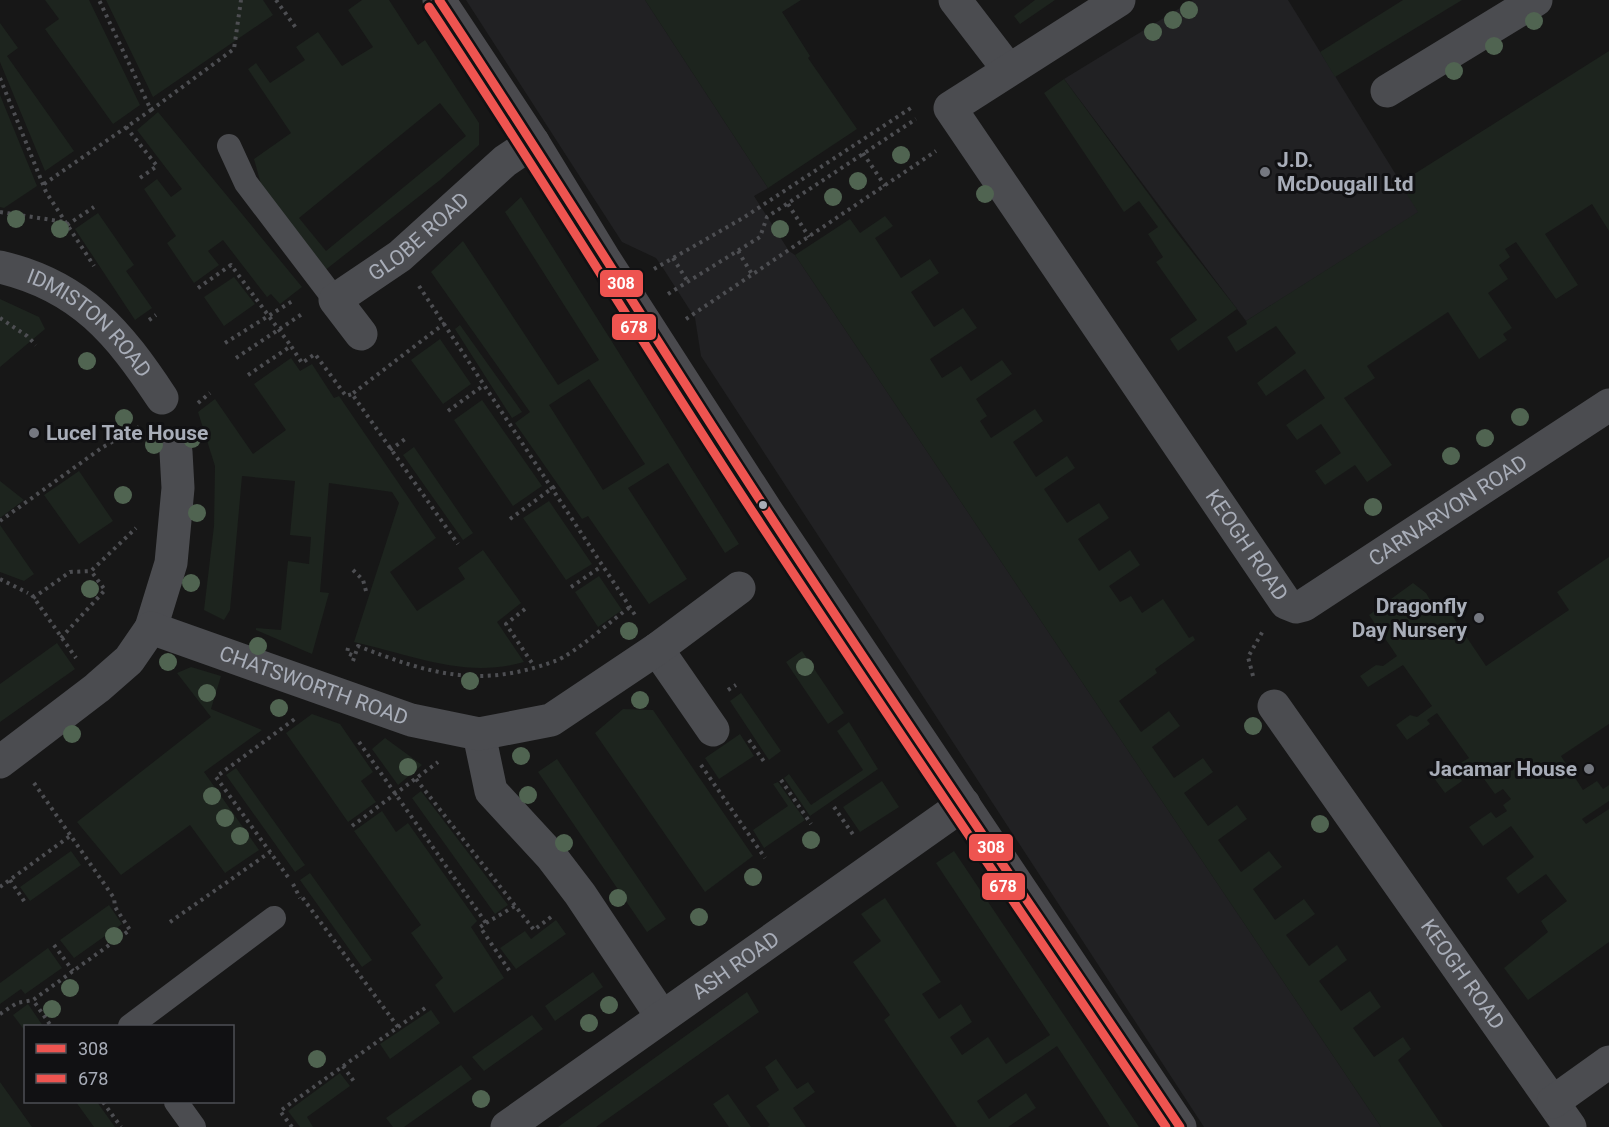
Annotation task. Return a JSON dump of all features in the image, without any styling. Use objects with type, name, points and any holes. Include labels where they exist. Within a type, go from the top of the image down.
[{"type":"street","points":[[439,0],[533,142],[605,260],[766,510],[1179,1127]]},
{"type":"street","points":[[956,0],[1008,69]]},
{"type":"street","points":[[946,118],[1008,69],[1119,0]]},
{"type":"street","points":[[1387,91],[1536,0]]},
{"type":"street","name":"KEOGH ROAD","points":[[946,118],[1286,603]]},
{"type":"street","name":"GLOBE ROAD","points":[[335,300],[400,256],[505,161],[533,142]]},
{"type":"street","name":"IDMISTON ROAD","points":[[0,267],[40,280],[102,318],[130,349],[162,398]]},
{"type":"street","points":[[335,300],[362,334]]},
{"type":"street","name":"CARNARVON ROAD","points":[[1286,603],[1296,607],[1304,605],[1609,405]]},
{"type":"street","points":[[7,757],[97,688],[129,660],[152,628],[171,563],[177,488],[176,452]]},
{"type":"street","name":"CHATSWORTH ROAD","points":[[152,628],[411,720],[479,734],[551,720],[657,649],[739,588]]},
{"type":"street","points":[[657,649],[713,729]]},
{"type":"street","name":"KEOGH ROAD","points":[[1274,706],[1562,1114]]},
{"type":"street","points":[[479,734],[491,791],[550,856],[580,894],[662,1017]]},
{"type":"street","name":"ASH ROAD","points":[[507,1127],[964,804]]},
{"type":"street","points":[[1562,1114],[1609,1062]]},
{"type":"lane","points":[[229,146],[246,183],[335,300]]},
{"type":"lane","points":[[131,1025],[274,918]]},
{"type":"lane","points":[[177,1103],[194,1127]]},
{"type":"path","points":[[99,0],[151,110]]},
{"type":"path","points":[[0,78],[44,184],[234,49],[241,0]]},
{"type":"path","points":[[276,0],[296,28]]},
{"type":"path","points":[[661,265],[760,206],[910,106],[930,104],[946,118]]},
{"type":"path","points":[[676,289],[760,237],[767,217],[863,153],[946,118]]},
{"type":"path","points":[[692,314],[753,276],[885,186],[946,118]]},
{"type":"path","points":[[126,127],[157,166],[137,180]]},
{"type":"path","points":[[863,153],[885,186]]},
{"type":"path","points":[[788,204],[809,237]]},
{"type":"path","points":[[0,212],[66,224],[94,207]]},
{"type":"path","points":[[738,251],[753,276]]},
{"type":"path","points":[[400,256],[657,649]]},
{"type":"path","points":[[673,258],[688,282]]},
{"type":"path","points":[[198,288],[231,265],[302,363],[315,354],[346,396],[352,394],[445,323]]},
{"type":"path","points":[[236,358],[280,330],[319,301],[335,300]]},
{"type":"path","points":[[0,318],[27,336],[36,345]]},
{"type":"path","points":[[248,375],[291,346]]},
{"type":"path","points":[[448,411],[484,385]]},
{"type":"path","points":[[352,394],[458,544]]},
{"type":"path","points":[[0,521],[103,447],[141,426]]},
{"type":"path","points":[[390,450],[408,437]]},
{"type":"path","points":[[525,448],[530,445]]},
{"type":"path","points":[[510,519],[558,484]]},
{"type":"path","points":[[31,595],[70,572],[91,572],[177,488]]},
{"type":"path","points":[[571,587],[603,566]]},
{"type":"path","points":[[353,570],[363,580],[366,591]]},
{"type":"path","points":[[61,638],[105,591],[91,572]]},
{"type":"path","points":[[0,579],[31,595],[97,688]]},
{"type":"path","name":"KEOGH ROAD","points":[[1274,706],[1253,677],[1248,657],[1256,639],[1286,603]]},
{"type":"path","points":[[486,923],[354,735],[346,698],[358,646],[415,668],[446,674],[509,674],[557,661],[630,607]]},
{"type":"path","points":[[525,609],[506,624],[534,666]]},
{"type":"path","points":[[348,648],[347,653],[354,656]]},
{"type":"path","points":[[288,877],[216,777],[346,698]]},
{"type":"path","points":[[352,826],[442,759],[434,755]]},
{"type":"path","points":[[0,1014],[25,1000],[33,1000],[130,930],[115,907],[114,898],[70,836],[7,757]]},
{"type":"path","points":[[416,779],[534,930]]},
{"type":"path","points":[[781,780],[811,824]]},
{"type":"path","points":[[0,887],[70,836]]},
{"type":"path","points":[[170,922],[270,852]]},
{"type":"path","points":[[10,880],[26,904]]},
{"type":"path","points":[[302,897],[398,1027]]},
{"type":"path","points":[[511,973],[480,927],[515,906]]},
{"type":"path","points":[[54,945],[73,971]]},
{"type":"path","points":[[33,1000],[50,1025]]},
{"type":"path","points":[[292,1127],[280,1111],[428,1006]]},
{"type":"path","points":[[343,1066],[355,1083]]},
{"type":"path","points":[[104,1103],[121,1127]]},
{"type":"shaded area","points":[[45,0],[89,0],[140,105],[113,124],[45,29],[59,19]]},
{"type":"shaded area","points":[[106,0],[263,0],[273,15],[153,97]]},
{"type":"shaded area","points":[[362,0],[389,0],[418,45],[425,40],[479,123],[479,145],[440,180],[324,271],[262,188],[254,159],[291,133],[248,69],[256,63],[270,83],[305,60],[296,47],[318,32],[342,66],[373,47],[348,10]],"holes":[[[440,103],[466,136],[326,251],[299,218]]]},
{"type":"shaded area","points":[[466,0],[645,0],[768,188],[754,196],[789,251],[795,255],[1381,1127],[1204,1127],[701,356],[695,318],[661,265],[656,258],[622,242]]},
{"type":"shaded area","points":[[645,0],[801,0],[782,12],[810,56],[808,58],[857,129],[768,188]]},
{"type":"shaded area","points":[[1035,0],[1055,0],[1020,24],[1014,16]]},
{"type":"shaded area","points":[[1193,0],[1288,0],[1419,212],[1246,321],[1064,79]]},
{"type":"shaded area","points":[[1403,0],[1462,0],[1335,77],[1320,52]]},
{"type":"shaded area","points":[[0,23],[18,48],[7,56],[74,151],[45,171],[0,62]]},
{"type":"shaded area","points":[[1609,51],[1609,231],[1592,204],[1545,234],[1578,285],[1556,299],[1516,242],[1505,249],[1510,257],[1499,265],[1508,279],[1488,293],[1512,328],[1503,334],[1507,340],[1479,359],[1448,312],[1367,366],[1375,378],[1344,398],[1392,465],[1367,482],[1355,465],[1325,485],[1315,471],[1341,453],[1321,424],[1297,440],[1286,425],[1325,398],[1305,369],[1266,396],[1257,383],[1296,353],[1276,326],[1236,352],[1227,337],[1247,324],[1246,321],[1418,212],[1400,183]]},
{"type":"shaded area","points":[[1064,79],[1178,234],[1237,309],[1178,351],[1170,339],[1197,320],[1156,262],[1163,257],[1148,234],[1158,227],[1139,201],[1124,212],[1044,93]]},
{"type":"shaded area","points":[[0,95],[37,186],[4,208],[0,207]]},
{"type":"shaded area","points":[[158,112],[302,287],[280,304],[271,294],[267,297],[223,240],[208,251],[219,265],[194,283],[167,243],[176,236],[144,189],[157,179],[171,197],[182,189],[137,130]]},
{"type":"shaded area","points":[[521,197],[739,544],[725,553],[668,463],[628,488],[687,579],[649,604],[588,516],[582,519],[515,423],[530,412],[431,272],[463,241],[558,385],[599,360],[505,212]],"holes":[[[589,379],[645,464],[603,490],[549,405]]]},
{"type":"shaded area","points":[[98,213],[134,265],[126,271],[152,308],[135,320],[75,229]]},
{"type":"shaded area","points":[[885,216],[893,226],[875,238],[901,278],[930,259],[939,273],[911,292],[934,327],[963,308],[977,328],[930,359],[942,378],[961,366],[971,381],[1002,360],[1012,374],[976,399],[987,416],[980,421],[991,438],[1035,409],[1043,421],[1013,442],[1036,477],[1067,456],[1075,468],[1044,489],[1067,523],[1099,503],[1109,518],[1078,539],[1099,571],[1130,550],[1140,565],[1109,586],[1120,602],[1131,596],[1142,613],[1163,599],[1189,638],[1193,636],[1195,640],[1155,669],[1157,673],[1119,701],[1141,732],[1169,711],[1180,726],[1152,747],[1174,778],[1203,758],[1213,772],[1184,793],[1208,826],[1237,805],[1247,819],[1218,840],[1241,872],[1269,851],[1282,867],[1253,889],[1275,920],[1304,899],[1315,914],[1286,935],[1309,966],[1337,945],[1347,960],[1319,981],[1341,1011],[1370,991],[1381,1007],[1353,1028],[1374,1057],[1403,1037],[1411,1049],[1398,1060],[1443,1127],[1381,1127],[795,255],[850,219],[860,233]]},
{"type":"shaded area","points":[[234,277],[255,304],[224,326],[204,297]]},
{"type":"shaded area","points":[[0,299],[39,317],[45,329],[0,367]]},
{"type":"shaded area","points":[[460,325],[522,412],[512,418],[455,329]]},
{"type":"shaded area","points":[[440,339],[471,384],[443,404],[411,360]]},
{"type":"shaded area","points":[[291,358],[300,371],[312,364],[334,398],[339,396],[436,538],[390,572],[417,611],[465,579],[458,568],[483,550],[521,603],[497,622],[524,662],[502,667],[460,667],[418,659],[354,642],[399,503],[392,492],[329,483],[320,592],[329,593],[312,654],[256,630],[256,628],[281,630],[288,561],[309,564],[311,537],[290,535],[295,481],[242,476],[230,610],[224,620],[204,610],[214,526],[215,466],[198,412],[215,399],[253,454],[286,430],[254,384]]},
{"type":"shaded area","points":[[482,400],[542,486],[513,506],[454,420]]},
{"type":"shaded area","points":[[414,447],[473,533],[463,540],[403,455]]},
{"type":"shaded area","points":[[79,471],[113,521],[79,544],[44,495]]},
{"type":"shaded area","points":[[0,481],[24,500],[0,518]]},
{"type":"shaded area","points":[[549,501],[592,564],[566,580],[523,518]]},
{"type":"shaded area","points":[[0,525],[34,574],[24,581],[0,572]]},
{"type":"shaded area","points":[[1609,557],[1609,724],[1561,756],[1583,790],[1597,781],[1603,789],[1609,785],[1609,801],[1582,819],[1586,824],[1609,809],[1609,942],[1528,1000],[1504,968],[1548,932],[1541,921],[1567,901],[1546,874],[1518,894],[1506,878],[1534,857],[1511,826],[1483,846],[1469,827],[1491,812],[1496,818],[1507,811],[1503,805],[1511,799],[1503,789],[1495,794],[1474,765],[1459,776],[1462,781],[1445,793],[1434,778],[1469,758],[1437,713],[1427,720],[1430,724],[1407,740],[1396,725],[1410,715],[1417,717],[1432,706],[1403,665],[1368,687],[1360,676],[1376,665],[1383,666],[1397,656],[1369,615],[1413,583],[1426,593],[1433,605],[1441,599],[1486,666],[1569,610],[1557,592]]},
{"type":"shaded area","points":[[599,576],[622,610],[598,627],[575,592]]},
{"type":"shaded area","points":[[57,643],[75,669],[0,722],[0,684]]},
{"type":"shaded area","points":[[802,651],[844,713],[828,724],[786,662]]},
{"type":"shaded area","points":[[191,667],[221,676],[211,709],[262,730],[204,772],[259,850],[225,873],[190,825],[121,875],[77,822],[211,717],[177,673]]},
{"type":"shaded area","points":[[741,693],[781,751],[769,760],[730,701]]},
{"type":"shaded area","points":[[623,709],[653,710],[753,856],[705,892],[595,733]]},
{"type":"shaded area","points":[[312,714],[340,724],[373,772],[361,781],[376,802],[348,822],[286,733]]},
{"type":"shaded area","points":[[849,722],[878,769],[810,816],[784,778],[789,774],[811,805],[863,770],[837,731]]},
{"type":"shaded area","points":[[740,734],[754,756],[719,779],[705,758]]},
{"type":"shaded area","points":[[385,738],[422,765],[398,785],[372,749]]},
{"type":"shaded area","points":[[557,759],[666,919],[647,932],[538,772]]},
{"type":"shaded area","points":[[236,768],[305,865],[295,872],[226,775]]},
{"type":"shaded area","points":[[882,781],[899,807],[860,832],[843,807]]},
{"type":"shaded area","points":[[778,782],[805,820],[764,848],[753,830],[788,806],[773,784]]},
{"type":"shaded area","points":[[421,791],[508,905],[495,914],[412,798]]},
{"type":"shaded area","points":[[382,811],[396,832],[408,823],[477,921],[471,927],[504,978],[454,1013],[435,985],[443,978],[411,933],[421,925],[354,831]]},
{"type":"shaded area","points":[[71,851],[81,865],[30,901],[20,887]]},
{"type":"shaded area","points":[[954,851],[1139,1127],[1110,1127],[1057,1046],[977,1101],[989,1119],[1026,1093],[1036,1108],[1008,1127],[957,1127],[884,1020],[890,1015],[853,962],[881,941],[861,914],[885,898],[941,982],[922,994],[939,1019],[961,1004],[972,1022],[950,1037],[962,1055],[988,1037],[1006,1064],[1050,1035],[936,863]]},
{"type":"shaded area","points":[[310,873],[372,960],[362,967],[300,880]]},
{"type":"shaded area","points":[[109,905],[122,924],[74,958],[60,940]]},
{"type":"shaded area","points":[[556,920],[566,934],[516,969],[500,948],[525,931],[531,939]]},
{"type":"shaded area","points":[[48,948],[62,968],[25,994],[21,989],[0,1004],[0,983]]},
{"type":"shaded area","points":[[593,972],[603,987],[555,1021],[545,1006]]},
{"type":"shaded area","points":[[747,992],[759,1012],[596,1127],[558,1127]]},
{"type":"shaded area","points":[[28,1004],[42,1025],[24,1025],[24,1030],[13,1015]]},
{"type":"shaded area","points":[[431,1010],[440,1023],[390,1059],[380,1044]]},
{"type":"shaded area","points":[[532,1015],[543,1029],[484,1071],[472,1057]]},
{"type":"shaded area","points":[[776,1059],[797,1089],[808,1082],[815,1092],[793,1108],[806,1127],[767,1127],[770,1125],[756,1106],[779,1090],[765,1067]]},
{"type":"shaded area","points":[[461,1065],[472,1079],[404,1127],[393,1127],[386,1118]]},
{"type":"shaded area","points":[[340,1073],[350,1086],[307,1117],[313,1127],[300,1127],[288,1111]]},
{"type":"shaded area","points":[[0,1082],[32,1127],[0,1127]]},
{"type":"shaded area","points":[[728,1094],[751,1127],[729,1127],[713,1104]]},
{"type":"shaded area","points":[[77,1103],[98,1103],[115,1127],[94,1127]]},
{"type":"transit line","name":"308","points":[[439,0],[816,586],[1180,1127]]},
{"type":"transit line","name":"678","points":[[429,7],[756,517],[1166,1127]]},
{"type":"place","name":"J.D. McDougall Ltd","points":[[1265,172]]},
{"type":"place","name":"Lucel Tate House","points":[[34,433]]},
{"type":"place","name":"Dragonfly Day Nursery","points":[[1479,618]]},
{"type":"place","name":"Jacamar House","points":[[1589,769]]}]
